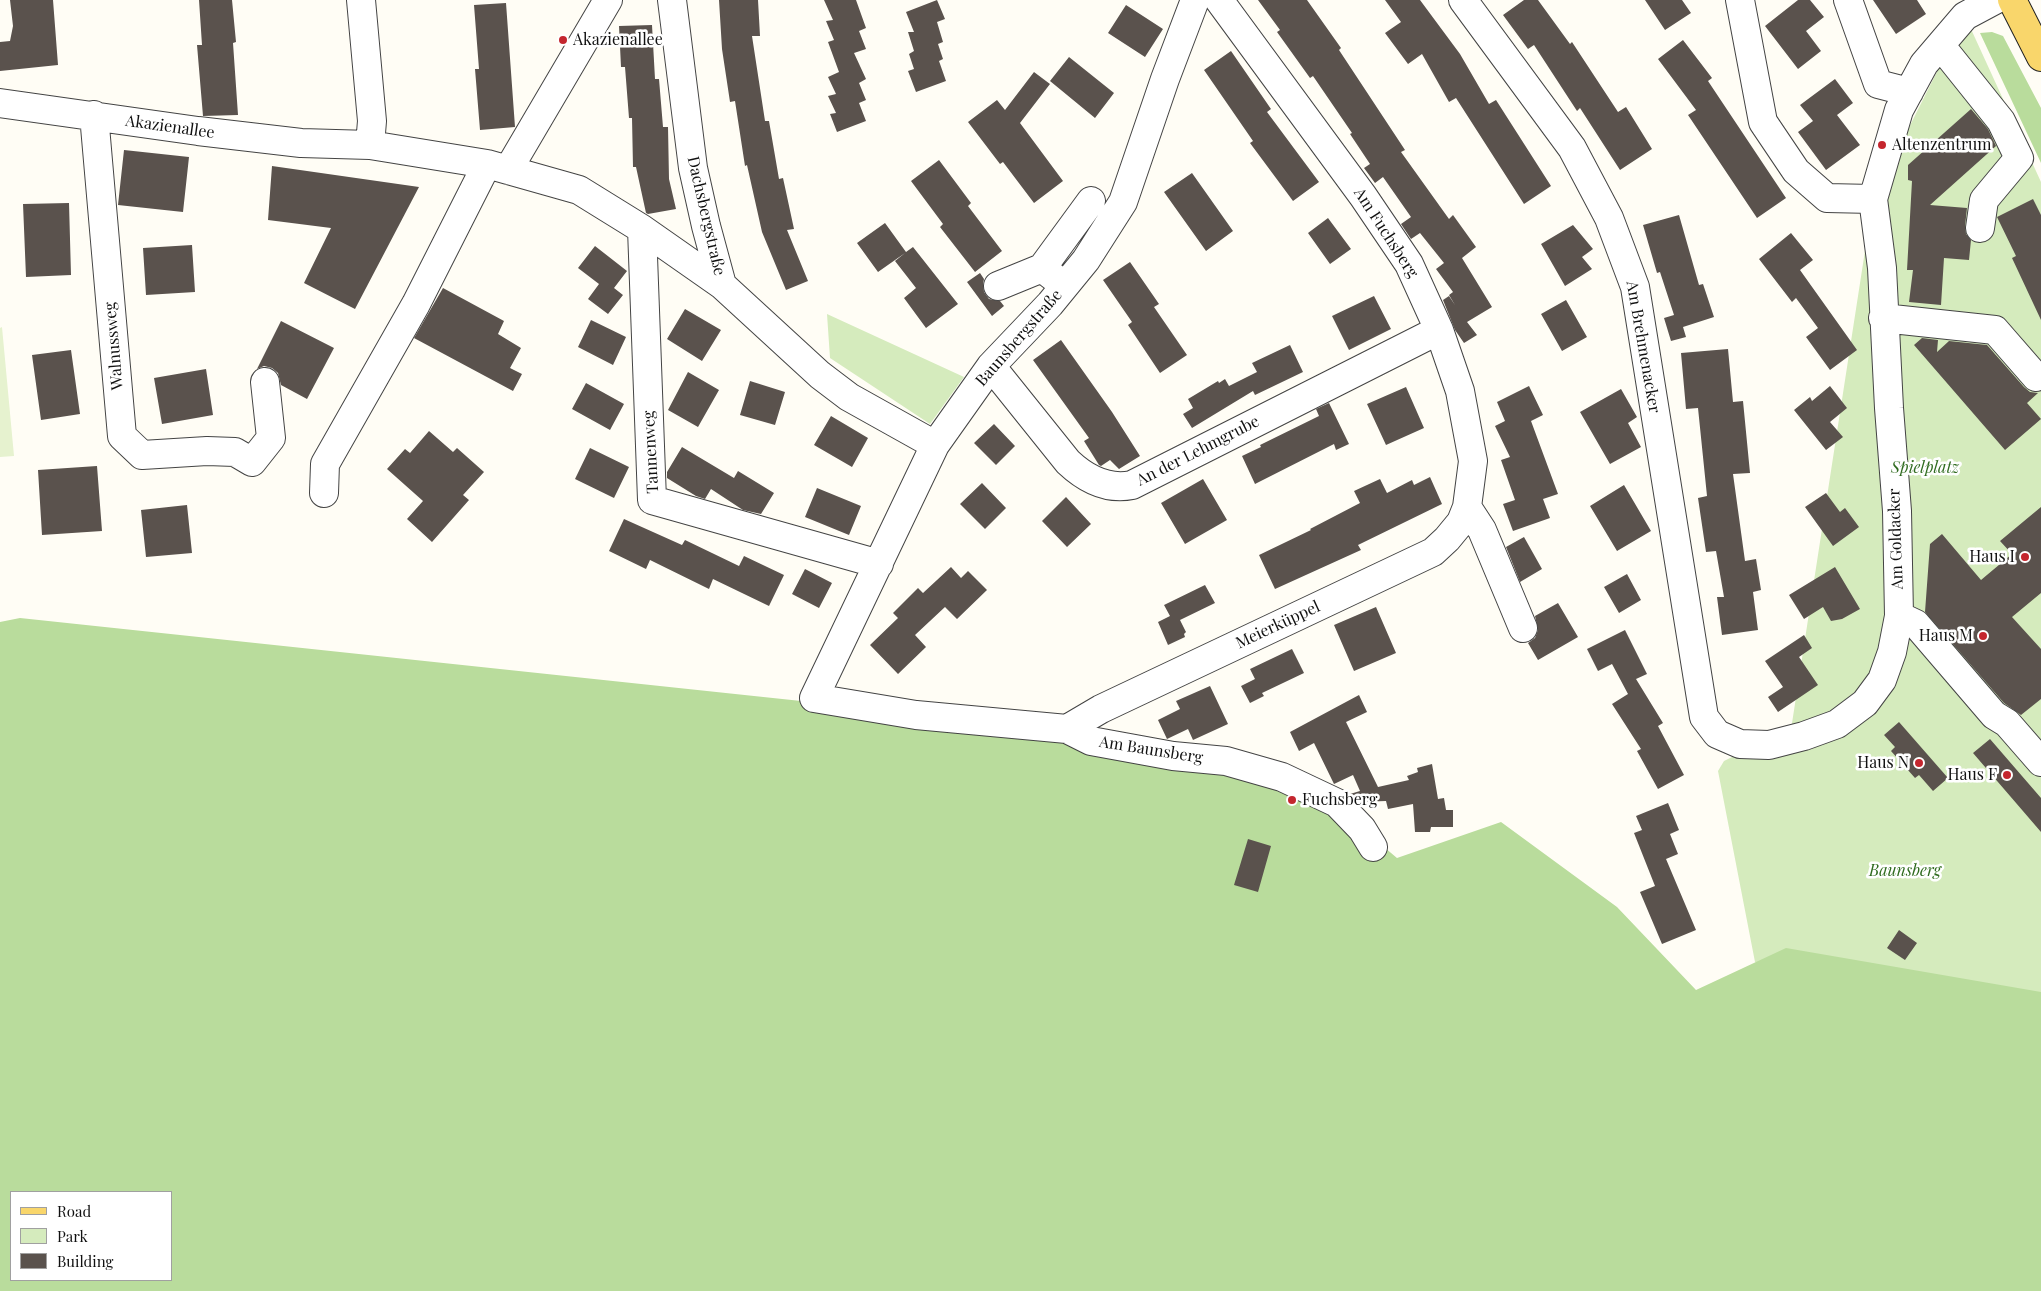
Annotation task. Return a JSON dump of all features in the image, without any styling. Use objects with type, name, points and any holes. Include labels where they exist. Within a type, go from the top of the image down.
[{"type":"main road","points":[[2012,0],[2040,51]]},
{"type":"street","points":[[361,0],[372,112],[370,145]]},
{"type":"street","points":[[324,493],[325,464],[407,321],[498,167],[608,0]]},
{"type":"street","name":"Dachsbergstraße","points":[[672,0],[693,168],[722,285],[820,375],[849,397],[935,445]]},
{"type":"street","name":"Baunsbergstraße","points":[[814,698],[935,445],[991,366],[1065,286],[1086,260],[1123,202],[1165,78],[1195,0]]},
{"type":"street","name":"Am Fuchsberg","points":[[1219,0],[1358,190],[1409,264],[1439,330],[1460,391],[1473,461],[1468,504]]},
{"type":"street","name":"Am Brehmenacker","points":[[1463,0],[1572,148],[1608,218],[1635,287],[1704,717],[1717,734]]},
{"type":"street","points":[[1740,0],[1764,122],[1796,172],[1827,198],[1873,199]]},
{"type":"street","points":[[1848,0],[1878,84],[1909,92]]},
{"type":"street","name":"Am Goldacker","points":[[1717,734],[1740,744],[1769,745],[1804,736],[1836,724],[1865,703],[1882,680],[1892,652],[1899,616],[1896,511],[1883,318],[1882,268],[1873,199],[1899,110],[1924,64],[1965,16],[1995,0]]},
{"type":"street","points":[[1940,46],[2001,121],[2019,158],[1984,200],[1980,228]]},
{"type":"street","name":"Akazienallee","points":[[0,103],[198,131],[301,143],[370,145],[498,167],[579,190],[642,229],[722,285]]},
{"type":"street","name":"Walnussweg","points":[[94,115],[122,436],[142,455],[207,451],[235,452],[252,462],[271,438],[264,382]]},
{"type":"street","points":[[998,286],[1042,268],[1091,201]]},
{"type":"street","name":"Tannenweg","points":[[642,229],[652,500],[878,564]]},
{"type":"street","points":[[1042,268],[1065,286]]},
{"type":"street","points":[[1883,318],[1995,330],[2036,377]]},
{"type":"street","name":"An der Lehmgrube","points":[[991,366],[1068,462],[1083,476],[1121,487],[1132,485],[1439,330]]},
{"type":"street","points":[[1468,504],[1482,530],[1523,628]]},
{"type":"street","name":"Meierküppel","points":[[1067,729],[1101,709],[1433,552],[1461,522],[1468,504]]},
{"type":"street","points":[[1899,616],[1916,624],[1994,714],[2007,723],[2041,762]]},
{"type":"street","name":"Am Baunsberg","points":[[814,698],[916,715],[1067,729],[1091,741],[1173,756],[1226,761],[1282,777],[1337,803],[1362,829],[1373,847]]},
{"type":"green space","name":"Baunsberg","points":[[1965,16],[2041,182],[2041,1062],[1755,962],[1718,771],[1724,761],[1736,755],[1788,749],[1873,199]]},
{"type":"green space","points":[[1992,32],[2003,36],[2041,108],[2041,163],[1980,33]]},
{"type":"green space","points":[[827,314],[964,377],[930,424],[830,358]]},
{"type":"green space","points":[[2,327],[14,456],[0,457],[0,328]]},
{"type":"green space","points":[[20,618],[1121,735],[1335,806],[1397,858],[1501,822],[1617,907],[1696,990],[1786,948],[2041,992],[2041,1291],[0,1291],[0,622]]},
{"type":"building","points":[[10,0],[53,0],[58,65],[0,71],[0,42],[10,41],[13,26]]},
{"type":"building","points":[[199,0],[232,0],[236,42],[233,43],[238,115],[203,116],[197,45],[202,45]]},
{"type":"building","points":[[719,0],[758,0],[760,36],[752,36],[765,121],[769,121],[779,179],[783,178],[794,229],[787,230],[808,281],[786,290],[762,232],[747,165],[745,166],[735,101],[730,102],[722,49]]},
{"type":"building","points":[[824,0],[856,0],[866,28],[859,31],[866,49],[854,53],[866,79],[859,83],[866,100],[859,103],[866,121],[837,132],[830,114],[836,113],[828,96],[836,94],[828,77],[839,72],[828,42],[834,40],[826,21],[833,20]]},
{"type":"building","points":[[937,0],[945,19],[937,22],[943,42],[938,44],[943,59],[939,61],[946,81],[916,92],[908,71],[914,69],[909,54],[914,51],[908,32],[914,32],[906,12]]},
{"type":"building","points":[[1258,0],[1307,0],[1341,48],[1339,50],[1405,150],[1401,152],[1449,219],[1453,215],[1476,247],[1462,258],[1492,307],[1467,322],[1477,335],[1464,343],[1455,330],[1443,300],[1449,296],[1455,305],[1449,295],[1453,292],[1436,269],[1444,263],[1420,233],[1411,239],[1401,224],[1411,217],[1383,177],[1375,183],[1364,168],[1370,164],[1350,134],[1352,133],[1313,76],[1310,78],[1277,32],[1280,30]]},
{"type":"building","points":[[1385,0],[1420,0],[1460,54],[1489,104],[1496,100],[1551,186],[1524,204],[1456,98],[1449,102],[1422,54],[1408,64],[1385,33],[1401,22]]},
{"type":"building","points":[[1524,0],[1538,0],[1570,44],[1572,42],[1618,112],[1626,107],[1652,149],[1620,170],[1580,108],[1577,111],[1534,45],[1528,49],[1503,15]]},
{"type":"building","points":[[1645,0],[1682,0],[1691,13],[1665,30]]},
{"type":"building","points":[[1798,0],[1810,0],[1824,17],[1806,31],[1821,51],[1798,69],[1765,26]]},
{"type":"building","points":[[1873,0],[1917,0],[1926,14],[1896,34]]},
{"type":"building","points":[[506,3],[515,127],[480,130],[475,69],[479,69],[474,5]]},
{"type":"building","points":[[1126,5],[1163,29],[1145,57],[1108,33]]},
{"type":"building","points":[[652,25],[655,79],[659,79],[663,127],[668,127],[669,179],[676,209],[648,214],[646,213],[636,167],[633,167],[632,118],[629,118],[625,67],[621,67],[619,26]]},
{"type":"building","points":[[1683,40],[1712,78],[1708,81],[1786,198],[1757,218],[1688,115],[1696,110],[1658,59]]},
{"type":"building","points":[[1231,51],[1271,109],[1267,112],[1319,182],[1293,201],[1250,143],[1253,141],[1204,70]]},
{"type":"building","points":[[1069,57],[1114,93],[1095,118],[1050,81]]},
{"type":"building","points":[[1034,72],[1050,84],[1020,123],[1063,181],[1034,203],[1003,162],[1000,164],[968,122],[997,100],[1005,110]]},
{"type":"building","points":[[1835,79],[1853,103],[1837,115],[1860,145],[1826,170],[1798,132],[1813,121],[1800,105]]},
{"type":"building","points":[[1971,109],[1988,129],[1996,146],[1930,205],[1967,208],[1966,234],[1971,240],[1969,260],[1944,258],[1941,305],[1909,302],[1913,270],[1907,270],[1912,181],[1908,180],[1908,165]]},
{"type":"building","points":[[124,150],[189,157],[183,212],[118,205]]},
{"type":"building","points":[[939,160],[971,203],[968,206],[1002,251],[975,272],[940,227],[943,224],[911,181]]},
{"type":"building","points":[[272,166],[419,187],[355,309],[304,283],[331,228],[268,220]]},
{"type":"building","points":[[1192,173],[1233,231],[1206,251],[1164,192]]},
{"type":"building","points":[[2033,199],[2041,215],[2041,320],[2012,258],[2016,256],[1997,217]]},
{"type":"building","points":[[69,203],[71,275],[26,277],[23,204]]},
{"type":"building","points":[[1679,215],[1699,285],[1703,284],[1714,317],[1683,327],[1686,337],[1671,341],[1664,318],[1674,315],[1660,272],[1657,273],[1643,225]]},
{"type":"building","points":[[1328,218],[1351,249],[1330,264],[1308,233]]},
{"type":"building","points":[[885,223],[906,252],[913,247],[958,304],[926,328],[904,298],[916,288],[895,261],[905,253],[878,272],[857,243]]},
{"type":"building","points":[[1573,225],[1593,249],[1582,257],[1592,269],[1565,286],[1541,244]]},
{"type":"building","points":[[1791,233],[1813,260],[1800,270],[1857,350],[1830,370],[1806,337],[1818,328],[1796,298],[1792,302],[1759,259]]},
{"type":"building","points":[[192,245],[195,292],[146,295],[143,248]]},
{"type":"building","points":[[595,246],[627,271],[614,288],[623,295],[608,314],[588,299],[599,284],[578,268]]},
{"type":"building","points":[[1130,262],[1159,304],[1154,307],[1187,355],[1160,373],[1128,325],[1132,322],[1103,280]]},
{"type":"building","points":[[980,273],[984,279],[984,292],[989,299],[1000,301],[1004,306],[992,316],[967,282]]},
{"type":"building","points":[[443,288],[504,321],[498,334],[521,348],[510,368],[522,374],[513,391],[414,338]]},
{"type":"building","points":[[1374,296],[1391,329],[1349,350],[1332,316]]},
{"type":"building","points":[[1566,300],[1587,337],[1562,351],[1541,314]]},
{"type":"building","points":[[685,309],[721,330],[702,361],[667,339]]},
{"type":"building","points":[[591,320],[626,337],[613,365],[578,347]]},
{"type":"building","points":[[281,321],[334,348],[307,399],[281,385],[278,373],[272,368],[264,366],[257,369]]},
{"type":"building","points":[[1922,338],[1938,340],[1937,352],[1949,341],[1987,345],[2024,387],[2030,392],[2038,393],[2027,403],[2041,419],[2005,450],[1914,345]]},
{"type":"building","points":[[1061,340],[1112,412],[1140,456],[1119,469],[1110,460],[1101,466],[1099,465],[1084,441],[1089,438],[1033,360]]},
{"type":"building","points":[[1290,345],[1303,372],[1255,395],[1253,391],[1192,428],[1183,414],[1193,408],[1188,399],[1218,381],[1219,383],[1225,379],[1229,386],[1257,372],[1252,363]]},
{"type":"building","points":[[1728,349],[1733,402],[1743,401],[1750,473],[1733,474],[1745,561],[1756,559],[1761,590],[1753,592],[1758,630],[1722,635],[1717,597],[1724,597],[1716,551],[1706,552],[1698,498],[1707,496],[1698,408],[1686,409],[1681,353]]},
{"type":"building","points":[[71,350],[80,414],[41,420],[32,355]]},
{"type":"building","points":[[206,369],[213,415],[162,424],[154,378]]},
{"type":"building","points":[[688,372],[719,390],[698,427],[668,410]]},
{"type":"building","points":[[750,381],[785,392],[775,425],[740,415]]},
{"type":"building","points":[[586,383],[624,404],[610,430],[572,409]]},
{"type":"building","points":[[1529,386],[1543,415],[1531,421],[1558,494],[1543,499],[1550,518],[1513,531],[1503,504],[1515,500],[1501,460],[1510,457],[1495,426],[1505,421],[1497,402]]},
{"type":"building","points":[[1830,386],[1847,408],[1830,422],[1843,437],[1826,450],[1794,410],[1810,397],[1812,401]]},
{"type":"building","points":[[1406,387],[1424,428],[1386,445],[1367,404]]},
{"type":"building","points":[[1621,389],[1637,417],[1628,423],[1641,447],[1610,464],[1580,412]]},
{"type":"building","points":[[1329,403],[1349,444],[1336,450],[1334,444],[1255,484],[1242,456],[1319,416],[1316,409]]},
{"type":"building","points":[[831,416],[868,438],[852,467],[814,445]]},
{"type":"building","points":[[994,424],[1015,446],[996,465],[974,443]]},
{"type":"building","points":[[429,431],[453,452],[457,448],[484,472],[463,495],[469,500],[432,542],[407,519],[423,501],[387,469],[405,449],[410,453]]},
{"type":"building","points":[[682,447],[734,478],[738,471],[774,493],[761,514],[743,510],[711,489],[705,499],[696,496],[667,478],[667,472]]},
{"type":"building","points":[[590,448],[629,467],[614,498],[575,479]]},
{"type":"building","points":[[97,466],[102,531],[42,535],[38,470]]},
{"type":"building","points":[[1430,477],[1442,504],[1358,545],[1361,550],[1275,589],[1259,555],[1311,530],[1360,503],[1354,491],[1380,479],[1387,493],[1412,480],[1414,485]]},
{"type":"building","points":[[1203,479],[1227,520],[1185,544],[1161,503]]},
{"type":"building","points":[[982,483],[1006,508],[985,529],[960,504]]},
{"type":"building","points":[[1624,485],[1651,531],[1617,551],[1590,506]]},
{"type":"building","points":[[817,488],[861,506],[849,535],[805,517]]},
{"type":"building","points":[[1826,493],[1840,512],[1845,508],[1859,527],[1833,546],[1805,507]]},
{"type":"building","points":[[1066,497],[1091,524],[1067,547],[1042,521]]},
{"type":"building","points":[[187,505],[192,553],[146,557],[141,510]]},
{"type":"building","name":"Haus M","points":[[2041,507],[2041,593],[2012,617],[2041,649],[2041,699],[2021,715],[2004,703],[1925,612],[1930,544],[1942,534],[1981,580],[2012,554],[2000,541]]},
{"type":"building","points":[[624,519],[682,545],[685,540],[739,566],[744,556],[784,575],[769,606],[713,579],[709,589],[650,560],[646,569],[609,551]]},
{"type":"building","points":[[1524,537],[1542,569],[1520,582],[1506,547]]},
{"type":"building","points":[[951,567],[961,578],[968,571],[987,590],[957,619],[945,607],[915,635],[926,647],[898,674],[870,645],[898,618],[893,613],[918,588],[923,593]]},
{"type":"building","points":[[1835,567],[1860,609],[1842,619],[1831,621],[1823,607],[1804,619],[1789,595]]},
{"type":"building","points":[[805,569],[832,583],[819,608],[792,594]]},
{"type":"building","points":[[1627,574],[1641,600],[1619,613],[1604,587]]},
{"type":"building","points":[[1205,585],[1215,603],[1180,620],[1186,632],[1184,634],[1185,637],[1168,645],[1158,622],[1170,616],[1164,605]]},
{"type":"building","points":[[1558,603],[1578,637],[1538,660],[1528,643],[1535,638],[1538,630],[1535,616]]},
{"type":"building","points":[[1376,607],[1396,653],[1354,671],[1334,625]]},
{"type":"building","points":[[1625,630],[1647,674],[1636,679],[1663,723],[1658,726],[1684,775],[1658,789],[1637,751],[1641,749],[1612,704],[1628,694],[1612,664],[1598,671],[1587,649]]},
{"type":"building","points":[[1804,635],[1812,648],[1799,657],[1818,685],[1778,712],[1768,697],[1783,687],[1765,661]]},
{"type":"building","points":[[1292,649],[1304,673],[1262,693],[1264,696],[1250,703],[1241,686],[1255,679],[1250,669]]},
{"type":"building","points":[[1210,686],[1228,724],[1193,740],[1188,729],[1167,739],[1158,720],[1180,709],[1176,701]]},
{"type":"building","points":[[1359,695],[1367,712],[1346,722],[1378,787],[1409,780],[1407,776],[1418,772],[1417,768],[1432,764],[1438,799],[1444,798],[1446,810],[1453,810],[1453,827],[1431,827],[1430,832],[1415,832],[1413,804],[1388,809],[1386,801],[1358,802],[1350,794],[1360,791],[1353,775],[1334,784],[1314,743],[1299,751],[1290,732]]},
{"type":"building","name":"Haus N","points":[[1899,722],[1948,778],[1933,791],[1919,775],[1915,778],[1891,751],[1895,747],[1884,735]]},
{"type":"building","name":"Haus F","points":[[1990,739],[2041,798],[2041,832],[1973,753]]},
{"type":"building","points":[[1668,803],[1679,830],[1670,834],[1678,854],[1666,859],[1696,930],[1662,944],[1640,892],[1655,886],[1634,833],[1642,830],[1636,816]]},
{"type":"building","points":[[1248,839],[1271,846],[1258,892],[1234,885]]},
{"type":"building","points":[[1899,930],[1917,943],[1905,960],[1887,948]]},
{"type":"place","name":"Akazienallee","points":[[563,40]]},
{"type":"place","name":"Altenzentrum","points":[[1882,145]]},
{"type":"place","name":"Haus I","points":[[2025,557]]},
{"type":"place","name":"Haus M","points":[[1983,636]]},
{"type":"place","name":"Haus N","points":[[1919,763]]},
{"type":"place","name":"Haus F","points":[[2007,775]]},
{"type":"place","name":"Fuchsberg","points":[[1292,800]]},
{"type":"park label","name":"Spielplatz","points":[[1925,468]]}]
